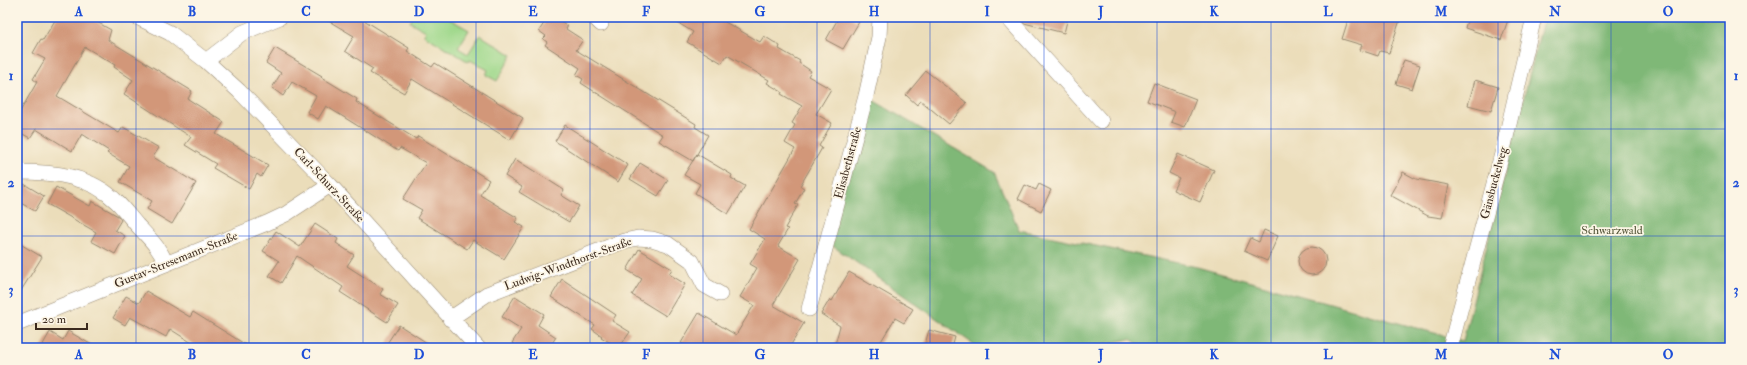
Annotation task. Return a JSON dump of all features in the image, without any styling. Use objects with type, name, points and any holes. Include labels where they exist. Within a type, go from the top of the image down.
[{"type":"street","name":"Carl-Schurz-Straße","points":[[137,17],[170,33],[206,61],[238,91],[330,185],[450,319],[478,348]]},
{"type":"street","name":"Carl-Schurz-Straße","points":[[160,17],[170,33]]},
{"type":"street","points":[[206,61],[242,33],[280,17]]},
{"type":"street","name":"Elisabethstraße","points":[[809,309],[866,96],[879,37],[880,17]]},
{"type":"street","points":[[1007,17],[1101,121]]},
{"type":"street","name":"Gänsbuckelweg","points":[[1450,348],[1503,150],[1534,17]]},
{"type":"street","points":[[17,172],[42,172],[69,176],[95,185],[116,201],[154,244],[163,256],[166,264]]},
{"type":"street","name":"Gustav-Stresemann-Straße","points":[[17,324],[286,214],[330,185]]},
{"type":"street","name":"Ludwig-Windthorst-Straße","points":[[450,319],[487,294],[602,249],[624,241],[638,238],[652,239],[668,244],[692,261],[704,285],[720,294]]},
{"type":"green space","points":[[413,17],[446,17],[469,30],[458,48],[468,54],[480,35],[512,55],[497,81],[486,75],[488,70],[470,60],[469,62],[424,35],[426,31],[410,22]]},
{"type":"green space","name":"Schwarzwald","points":[[1544,17],[1730,17],[1730,348],[1462,348],[1462,345],[1460,348],[1145,348],[1130,339],[1082,348],[979,348],[827,242],[866,96],[994,172],[1019,230],[1197,267],[1463,341]]},
{"type":"building","points":[[57,17],[88,17],[111,30],[108,40],[192,91],[188,99],[224,122],[216,134],[268,165],[261,177],[257,174],[249,189],[213,168],[216,164],[185,145],[191,137],[124,94],[133,80],[114,67],[115,65],[85,47],[57,96],[119,133],[123,127],[159,148],[153,157],[196,183],[172,224],[147,209],[152,201],[120,182],[129,166],[107,153],[109,151],[82,134],[72,151],[36,129],[30,138],[17,131],[17,117],[37,82],[33,79],[45,59],[33,53]]},
{"type":"building","points":[[322,17],[359,17],[409,48],[407,51],[432,67],[435,63],[523,118],[510,140],[412,79],[404,93],[370,73],[373,69],[345,51],[354,36]]},
{"type":"building","points":[[548,17],[554,17],[568,26],[566,29],[583,40],[576,50],[696,124],[695,127],[708,135],[693,161],[659,141],[663,135],[581,83],[583,79],[576,75],[580,68],[545,45],[547,42],[543,39],[546,36],[539,31]]},
{"type":"building","points":[[668,17],[728,17],[725,22],[760,42],[764,36],[780,46],[779,49],[800,61],[799,63],[811,71],[808,76],[831,89],[816,114],[832,123],[819,146],[822,148],[800,186],[804,188],[795,204],[798,205],[785,228],[788,229],[778,246],[800,259],[773,305],[804,323],[789,348],[690,348],[681,343],[699,313],[736,335],[754,305],[740,297],[757,268],[750,264],[765,239],[749,229],[795,149],[785,143],[795,125],[792,123],[802,106],[781,94],[782,92],[767,83],[769,80],[727,55],[722,63],[687,42],[693,32]]},
{"type":"building","points":[[839,17],[850,17],[859,22],[843,49],[826,40]]},
{"type":"building","points":[[1020,17],[1068,17],[1064,33],[1024,23]]},
{"type":"building","points":[[1349,17],[1401,17],[1389,53],[1380,51],[1378,56],[1360,50],[1362,45],[1342,39]]},
{"type":"building","points":[[1468,17],[1509,17],[1501,40],[1465,28]]},
{"type":"building","points":[[275,48],[322,76],[321,77],[357,99],[356,102],[390,123],[416,139],[418,136],[489,180],[480,195],[518,218],[515,222],[524,227],[504,259],[473,240],[467,249],[417,218],[422,210],[403,199],[426,163],[400,148],[398,151],[326,106],[318,119],[307,112],[316,96],[292,82],[283,96],[272,88],[281,73],[266,63]]},
{"type":"building","points":[[1404,60],[1420,65],[1412,89],[1396,84]]},
{"type":"building","points":[[926,71],[967,103],[949,124],[920,100],[917,105],[906,95]]},
{"type":"building","points":[[1475,80],[1498,87],[1491,111],[1468,105]]},
{"type":"building","points":[[1154,83],[1196,99],[1185,127],[1171,122],[1175,112],[1147,101]]},
{"type":"building","points":[[565,125],[628,165],[618,182],[555,141]]},
{"type":"building","points":[[697,154],[732,175],[731,178],[745,186],[728,214],[695,193],[700,184],[684,175]]},
{"type":"building","points":[[1178,154],[1214,170],[1200,202],[1173,190],[1179,178],[1169,173]]},
{"type":"building","points":[[515,159],[564,190],[561,195],[579,206],[569,222],[519,192],[522,187],[505,176]]},
{"type":"building","points":[[640,163],[668,180],[658,196],[630,179]]},
{"type":"building","points":[[1403,172],[1416,179],[1449,185],[1442,218],[1428,216],[1390,195]]},
{"type":"building","points":[[24,184],[44,196],[35,211],[17,201],[17,197]]},
{"type":"building","points":[[1039,184],[1051,190],[1041,211],[1018,199],[1025,185],[1036,190]]},
{"type":"building","points":[[56,187],[90,206],[92,201],[118,216],[121,220],[115,230],[125,236],[115,254],[91,241],[96,232],[47,204]]},
{"type":"building","points":[[315,224],[338,239],[336,243],[354,255],[347,266],[383,289],[380,294],[398,305],[387,322],[340,292],[343,287],[297,256],[281,283],[269,276],[279,261],[263,251],[276,231],[300,247]]},
{"type":"building","points":[[1264,230],[1278,236],[1267,261],[1244,251],[1250,238],[1259,242]]},
{"type":"building","points":[[17,242],[42,257],[17,297]]},
{"type":"building","points":[[1312,247],[1322,251],[1326,261],[1322,271],[1312,275],[1302,271],[1298,261],[1302,251]]},
{"type":"building","points":[[639,249],[672,269],[669,274],[685,284],[666,316],[632,295],[642,279],[627,270]]},
{"type":"building","points":[[849,272],[913,309],[904,323],[895,318],[877,348],[834,348],[840,326],[821,314],[830,299],[832,301]]},
{"type":"building","points":[[562,279],[616,315],[612,321],[630,332],[619,348],[601,337],[602,336],[592,329],[595,325],[551,297]]},
{"type":"building","points":[[146,291],[190,317],[193,312],[251,348],[200,348],[170,329],[166,337],[130,317],[125,325],[113,318],[126,296],[139,303]]},
{"type":"building","points":[[515,296],[544,314],[538,325],[556,337],[549,348],[519,348],[512,343],[521,329],[502,317]]},
{"type":"building","points":[[399,325],[435,348],[384,348]]},
{"type":"building","points":[[929,330],[955,337],[952,348],[924,348]]},
{"type":"building","points":[[68,331],[97,348],[41,348],[50,332],[63,340]]}]
